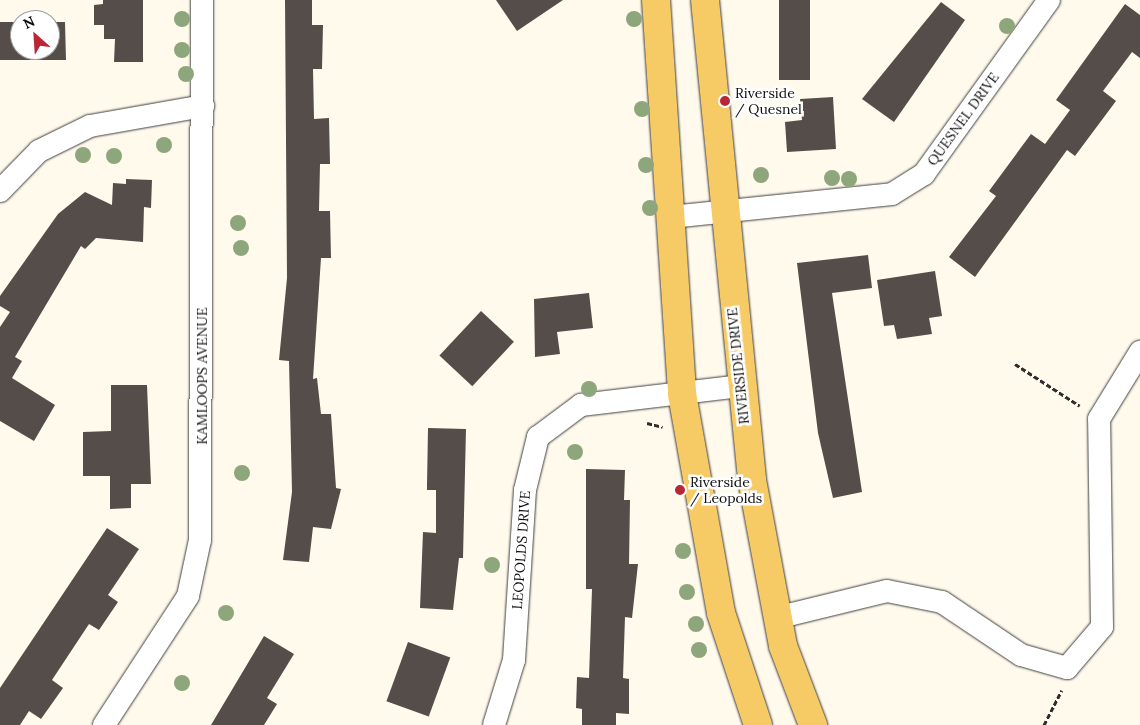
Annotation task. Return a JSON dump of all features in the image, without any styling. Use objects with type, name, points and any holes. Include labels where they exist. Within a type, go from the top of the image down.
[{"type":"main road","points":[[656,0],[682,394],[721,613],[758,725]]},
{"type":"main road","name":"RIVERSIDE DRIVE","points":[[705,0],[740,386],[776,618],[813,725]]},
{"type":"street","name":"KAMLOOPS AVENUE","points":[[104,725],[188,596],[200,540],[202,0]]},
{"type":"street","name":"QUESNEL DRIVE","points":[[671,218],[864,200],[892,194],[924,174],[1049,0]]},
{"type":"street","points":[[0,191],[39,151],[90,126],[203,106]]},
{"type":"street","points":[[776,618],[887,591],[942,602],[1021,656],[1067,668],[1102,627],[1099,419],[1140,352]]},
{"type":"street","name":"LEOPOLDS DRIVE","points":[[494,725],[514,660],[525,490],[538,437],[580,405],[740,386]]},
{"type":"path","points":[[1015,364],[1099,419]]},
{"type":"path","points":[[1044,725],[1061,696],[1067,668]]},
{"type":"building","points":[[103,0],[143,0],[143,62],[114,62],[115,39],[104,39],[104,25],[94,25],[94,5],[103,4]]},
{"type":"building","points":[[285,0],[312,0],[312,25],[323,25],[322,69],[313,69],[314,119],[329,118],[330,164],[320,164],[319,211],[330,211],[331,258],[321,258],[313,379],[317,378],[321,414],[331,414],[336,488],[341,489],[331,529],[313,527],[309,562],[283,560],[292,492],[289,361],[279,360],[287,278]]},
{"type":"building","points":[[496,0],[563,0],[517,31]]},
{"type":"building","points":[[779,0],[810,0],[810,80],[779,80]]},
{"type":"building","points":[[941,2],[965,20],[894,122],[862,99]]},
{"type":"building","points":[[1125,4],[1140,15],[1140,58],[1132,52],[1103,91],[1116,101],[1075,156],[1067,150],[975,277],[949,257],[996,196],[989,191],[1031,134],[1045,144],[1070,110],[1056,100]]},
{"type":"building","points":[[0,22],[10,22],[10,60],[0,60]]},
{"type":"building","points":[[60,22],[65,22],[66,60],[60,60]]},
{"type":"building","points":[[833,97],[836,149],[787,152],[785,122],[802,120],[800,99]]},
{"type":"building","points":[[126,179],[152,180],[151,208],[144,207],[143,242],[96,238],[85,249],[81,246],[15,357],[22,361],[12,378],[55,405],[34,441],[0,421],[0,327],[10,312],[0,306],[0,296],[58,214],[85,192],[112,205],[113,183],[126,184]]},
{"type":"building","points":[[868,255],[872,288],[832,293],[862,492],[833,498],[818,433],[797,263]]},
{"type":"building","points":[[935,271],[942,316],[929,318],[932,334],[897,339],[894,325],[884,326],[877,280]]},
{"type":"building","points":[[589,293],[593,328],[557,332],[560,354],[535,357],[534,299]]},
{"type":"building","points":[[481,311],[514,342],[472,386],[439,356]]},
{"type":"building","points":[[111,385],[147,385],[151,484],[131,484],[131,508],[110,509],[110,476],[83,476],[83,432],[111,431]]},
{"type":"building","points":[[428,428],[466,429],[463,558],[459,558],[453,610],[420,608],[423,532],[436,533],[436,490],[427,490]]},
{"type":"building","points":[[586,469],[625,470],[624,500],[630,500],[629,564],[638,564],[632,618],[625,617],[623,678],[629,679],[629,714],[616,713],[616,725],[582,725],[582,709],[576,708],[577,677],[589,678],[592,589],[586,589]]},
{"type":"building","points":[[107,528],[139,549],[108,595],[118,602],[99,630],[89,624],[52,680],[63,688],[41,719],[29,711],[20,725],[0,725],[0,688]]},
{"type":"building","points":[[264,636],[294,654],[267,698],[277,704],[264,725],[211,725]]},
{"type":"building","points":[[408,642],[450,657],[429,717],[386,701]]},
{"type":"place","name":"Riverside / Quesnel","points":[[725,101]]},
{"type":"place","name":"Riverside / Leopolds","points":[[680,490]]}]
